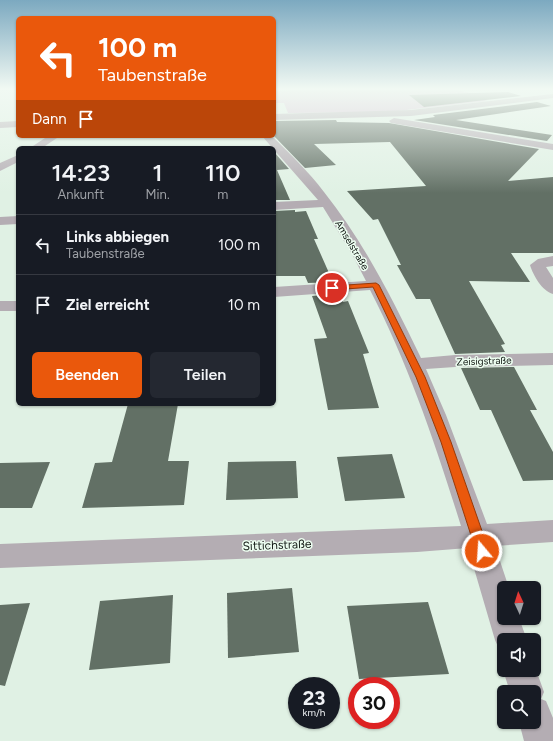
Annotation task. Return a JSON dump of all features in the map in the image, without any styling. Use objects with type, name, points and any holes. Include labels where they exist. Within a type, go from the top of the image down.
[{"type":"street","points":[[0,125],[16,124]]},
{"type":"street","points":[[407,124],[553,147]]},
{"type":"street","points":[[38,146],[52,138]]},
{"type":"street","name":"Amselstraße","points":[[269,138],[303,175],[326,203],[349,238],[376,285],[415,364],[446,442],[509,633]]},
{"type":"street","points":[[0,168],[16,159]]},
{"type":"street","points":[[276,206],[326,203]]},
{"type":"street","points":[[0,221],[16,220]]},
{"type":"street","points":[[553,261],[544,262],[538,266],[540,272],[553,289]]},
{"type":"street","points":[[276,292],[376,285]]},
{"type":"street","points":[[0,306],[16,306]]},
{"type":"street","name":"Zeisigstraße","points":[[415,364],[455,361],[553,359]]},
{"type":"street","name":"Sittichstraße","points":[[0,556],[417,540],[553,531]]},
{"type":"street","points":[[539,729],[542,741]]},
{"type":"building","points":[[276,124],[392,124],[539,149],[508,181],[553,177],[553,253],[511,253],[530,282],[469,281],[505,344],[501,345],[505,352],[455,354],[430,299],[416,299],[397,265],[401,265],[378,219],[373,220],[347,191],[426,186],[390,142],[314,144],[336,165],[305,168],[276,138]]},
{"type":"building","points":[[437,124],[479,124],[552,135],[547,141]]},
{"type":"building","points":[[276,154],[289,169],[277,170],[290,200],[276,200]]},
{"type":"building","points":[[276,211],[306,211],[318,239],[314,239],[333,282],[308,283],[305,276],[276,276]]},
{"type":"building","points":[[339,294],[343,302],[348,301],[369,353],[363,354],[379,408],[328,410],[314,339],[327,338],[312,296]]},
{"type":"building","points":[[514,367],[537,410],[530,410],[553,452],[553,480],[523,481],[491,410],[480,410],[461,368]]},
{"type":"building","points":[[127,406],[178,406],[168,461],[189,461],[184,505],[82,508],[95,463],[112,462]]},
{"type":"building","points":[[392,454],[405,498],[345,501],[337,457]]},
{"type":"building","points":[[296,461],[298,498],[226,500],[228,462]]},
{"type":"building","points":[[50,462],[32,508],[0,508],[0,463]]},
{"type":"building","points":[[292,588],[299,652],[228,658],[227,593]]},
{"type":"building","points":[[173,595],[170,663],[89,670],[100,601]]},
{"type":"building","points":[[428,602],[449,674],[395,677],[359,677],[347,606]]},
{"type":"building","points":[[30,603],[5,686],[0,685],[0,605]]},
{"type":"route","points":[[332,288],[376,285],[415,364],[446,442],[482,551]]}]
